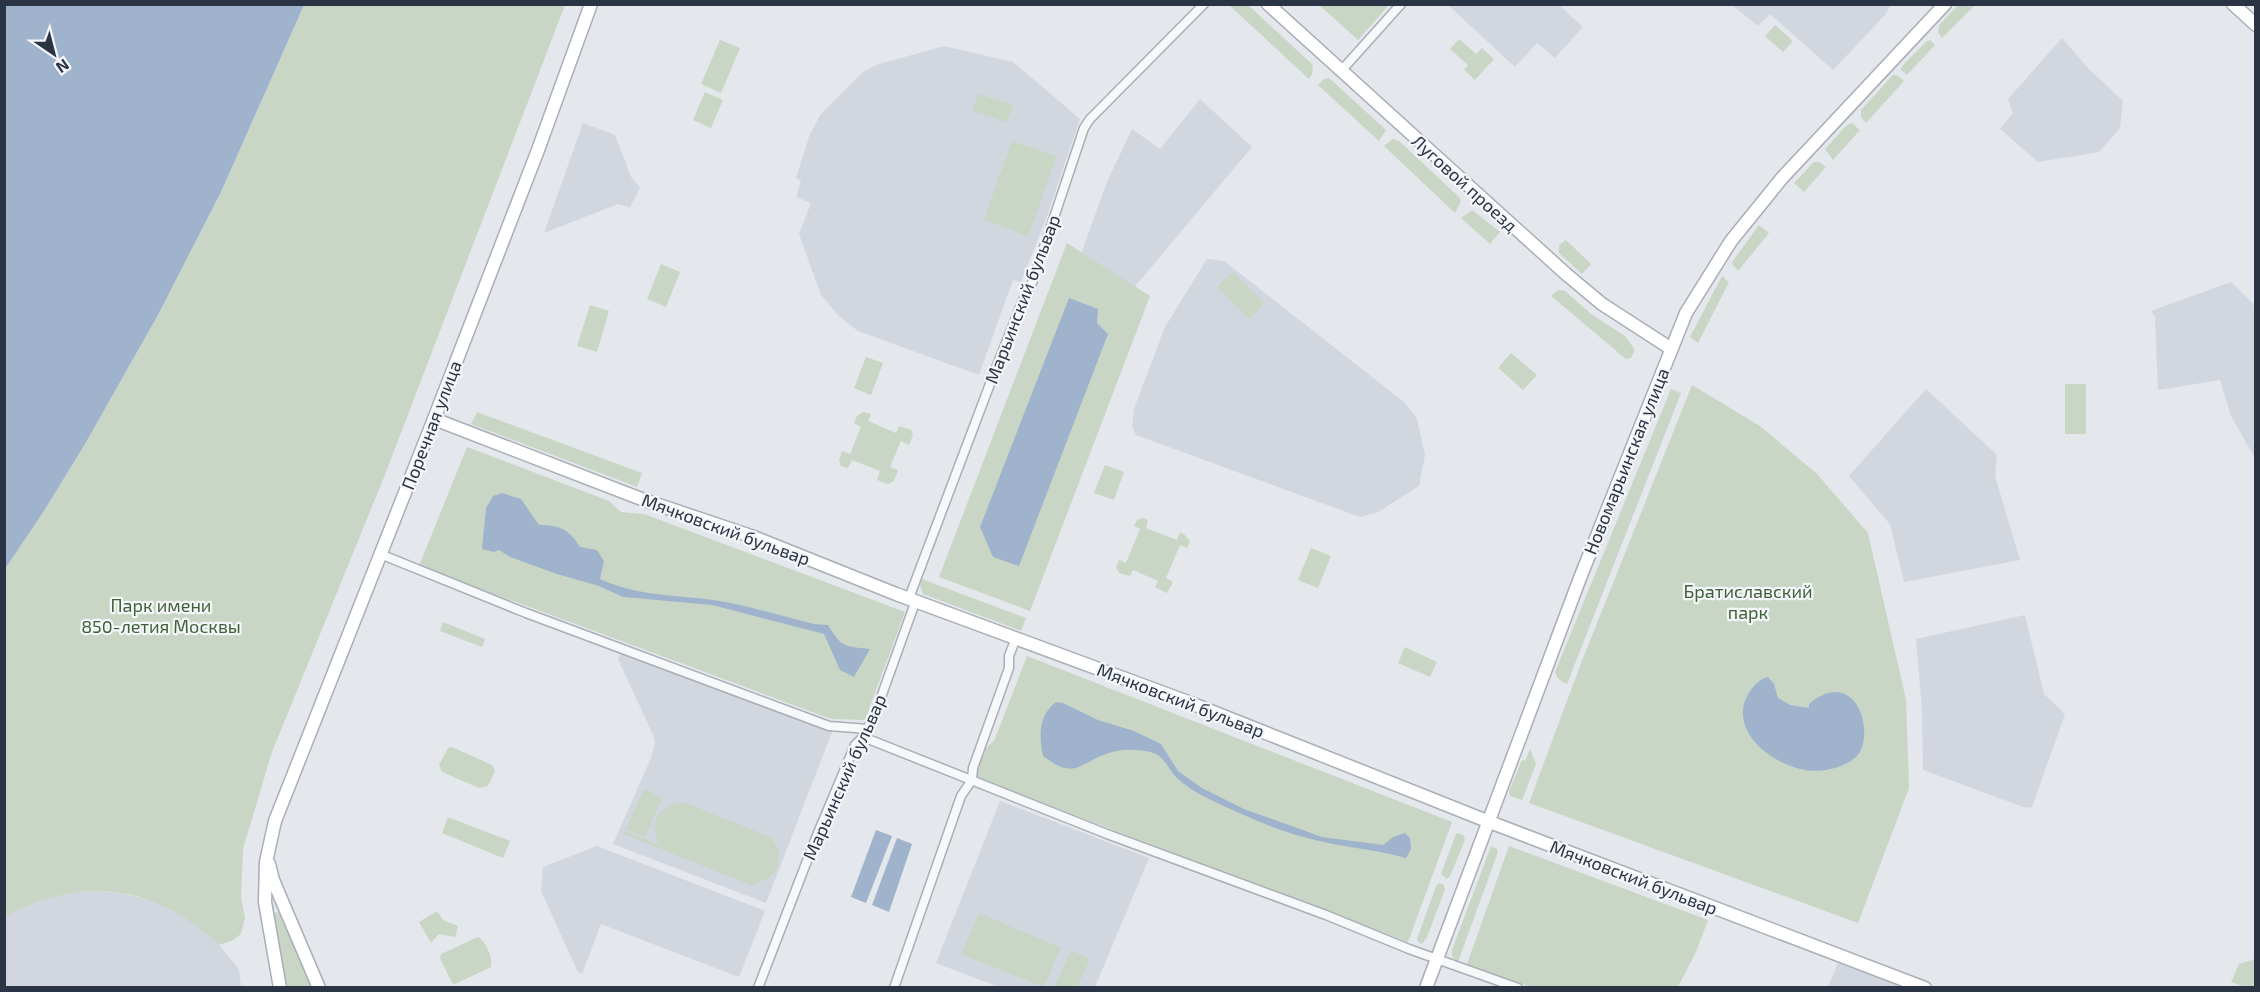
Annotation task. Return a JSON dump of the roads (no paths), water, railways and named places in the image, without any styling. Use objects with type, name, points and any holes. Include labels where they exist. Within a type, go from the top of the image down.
[{"type":"street","name":"Поречная улица","points":[[280,987],[265,902],[265,872],[279,809],[434,419],[538,150],[591,4]]},
{"type":"street","name":"Марьинский бульвар","points":[[758,987],[855,744],[866,733],[996,368],[1032,283],[1084,128],[1090,118],[1204,4]]},
{"type":"street","name":"Луговой проезд","points":[[1268,4],[1575,282],[1610,310],[1670,348]]},
{"type":"street","points":[[1341,70],[1401,4]]},
{"type":"street","name":"Новомарьинская улица","points":[[1426,987],[1580,578],[1670,348],[1696,294],[1731,241],[1782,178],[1945,4]]},
{"type":"street","points":[[2233,4],[2256,25]]},
{"type":"street","name":"Мячковский бульвар","points":[[434,419],[644,500],[751,537],[1290,741],[1487,821],[1926,987]]},
{"type":"street","points":[[380,554],[526,613],[829,726],[866,733],[972,780],[1437,959],[1518,987]]},
{"type":"street","points":[[894,987],[961,795],[972,780],[972,768],[1009,668],[1009,656],[1016,638]]},
{"type":"street","name":"Поречная улица","points":[[270,845],[273,880],[319,987]]},
{"type":"water","points":[[5,4],[304,5],[221,192],[158,315],[85,444],[5,569]]},
{"type":"water","points":[[1069,298],[1098,309],[1097,323],[1108,334],[1019,566],[993,557],[980,527]]},
{"type":"water","points":[[502,493],[521,499],[539,525],[563,529],[580,547],[597,550],[604,561],[600,579],[614,585],[642,592],[726,602],[814,624],[828,625],[844,644],[870,649],[854,677],[840,670],[824,634],[712,605],[623,597],[599,586],[510,557],[499,550],[494,552],[482,549],[486,508],[493,496]]},
{"type":"water","points":[[1768,677],[1774,684],[1778,698],[1790,705],[1809,708],[1809,704],[1826,694],[1839,692],[1850,697],[1858,707],[1863,720],[1862,746],[1857,756],[1840,766],[1812,771],[1792,766],[1766,752],[1747,731],[1743,719],[1744,705],[1750,691],[1758,682]]},
{"type":"water","points":[[1056,702],[1063,703],[1098,720],[1134,731],[1161,744],[1178,771],[1202,788],[1244,809],[1322,837],[1383,845],[1393,837],[1405,833],[1410,838],[1411,849],[1406,858],[1295,835],[1195,792],[1174,775],[1160,756],[1150,752],[1119,751],[1099,757],[1077,768],[1063,767],[1043,756],[1041,741],[1043,720]]},
{"type":"water","points":[[876,830],[892,836],[866,903],[851,897]]},
{"type":"water","points":[[897,838],[912,844],[889,912],[872,905]]},
{"type":"park label","name":"Братиславский парк","points":[[1748,601]]},
{"type":"park label","name":"Парк имени 850-летия Москвы","points":[[161,615]]}]
